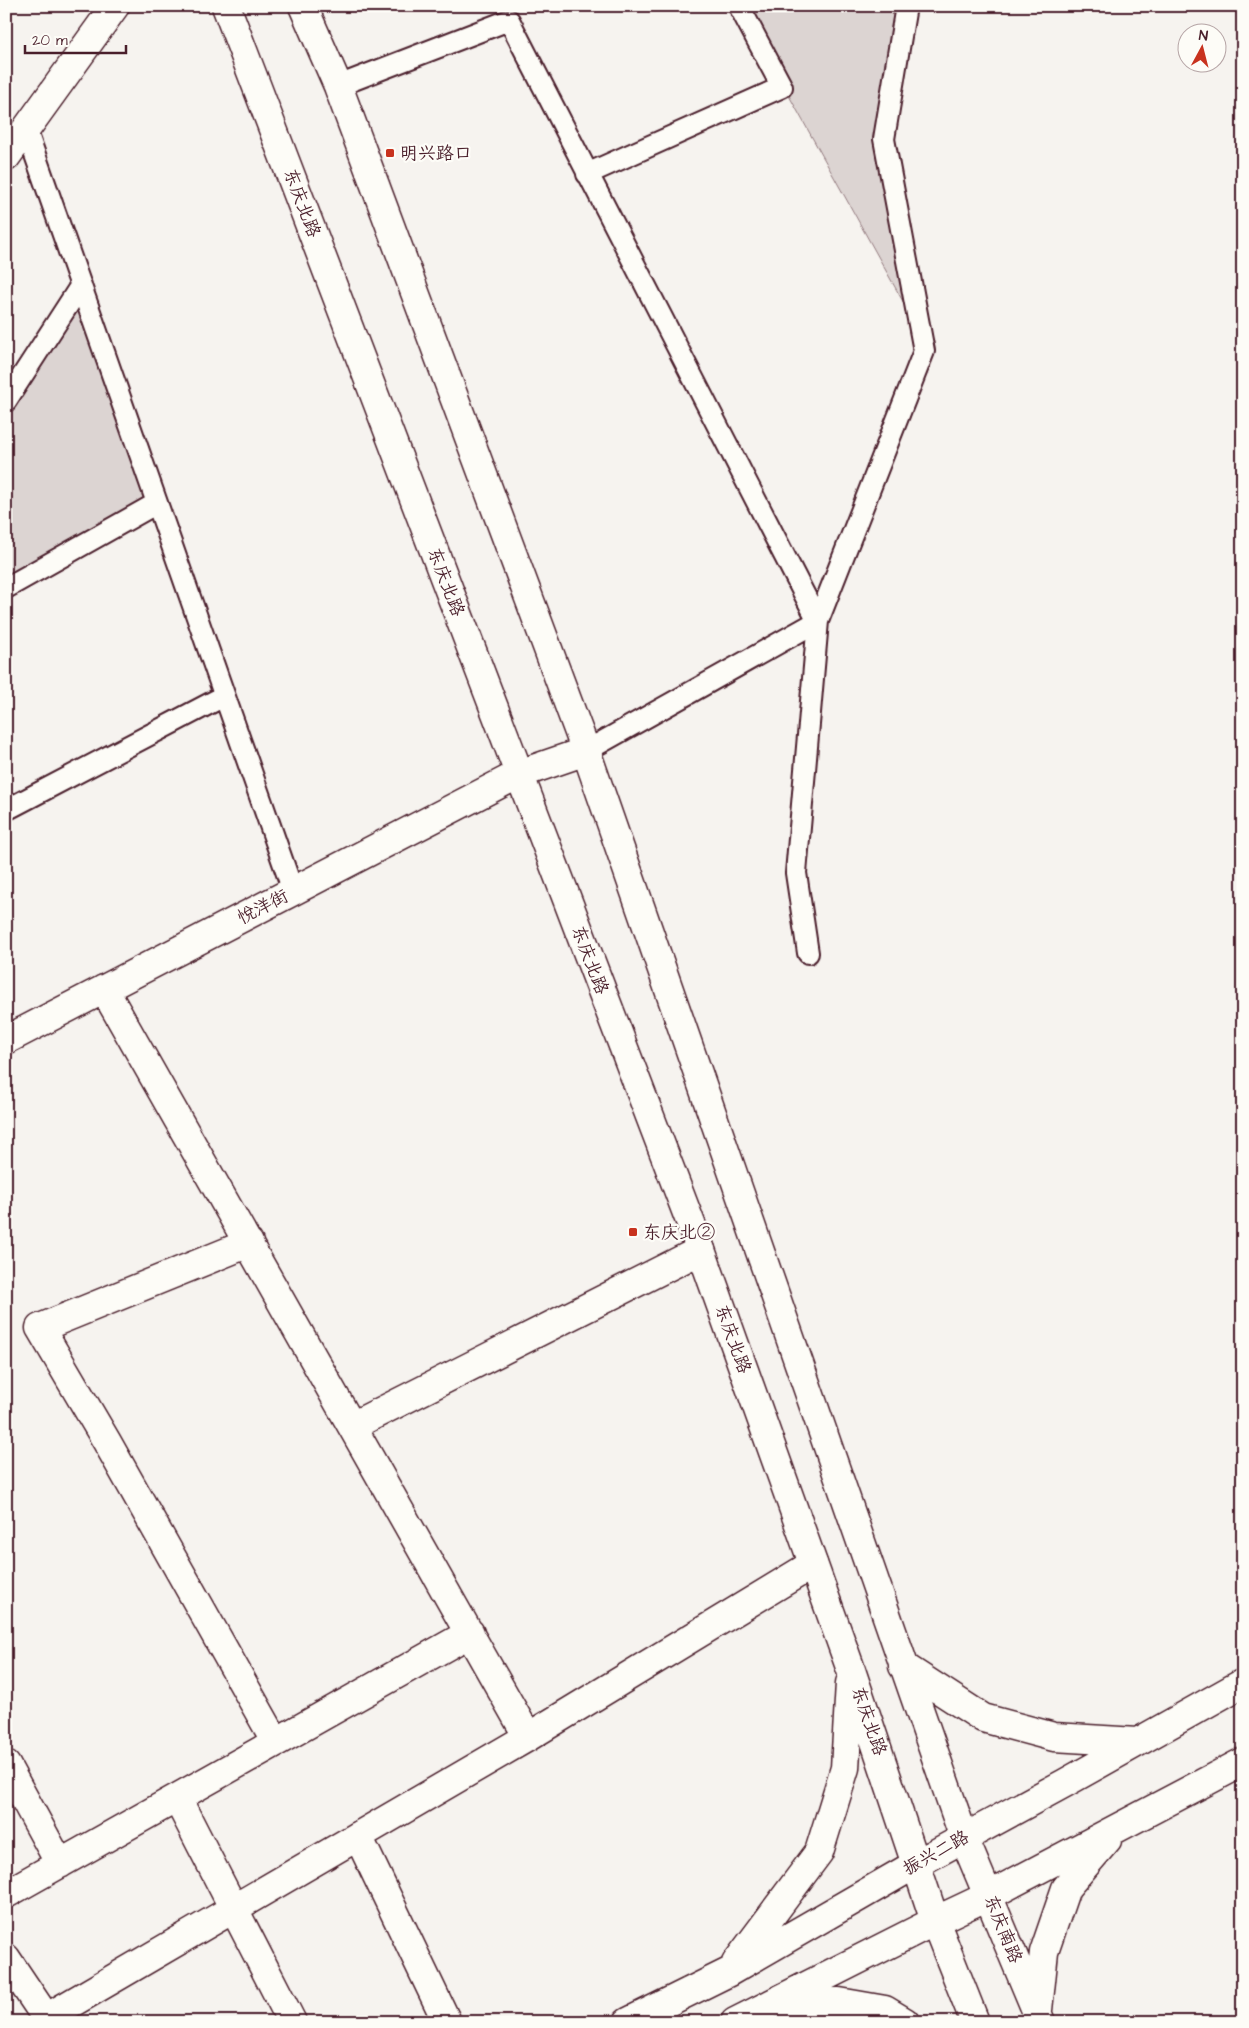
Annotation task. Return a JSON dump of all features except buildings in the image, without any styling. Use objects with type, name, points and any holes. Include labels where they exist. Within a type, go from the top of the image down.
[{"type":"street","points":[[6,157],[115,6]]},
{"type":"street","name":"东庆北路","points":[[226,6],[701,1250],[850,1667],[935,1921]]},
{"type":"street","points":[[303,6],[338,86],[586,751],[964,1838]]},
{"type":"street","name":"悦洋街","points":[[6,1040],[519,774],[586,751]]},
{"type":"street","points":[[104,989],[528,1737]]},
{"type":"street","points":[[249,1243],[40,1328],[108,1442],[276,1742]]},
{"type":"street","points":[[352,1426],[701,1250]]},
{"type":"street","points":[[6,1958],[47,2020],[528,1737],[813,1564]]},
{"type":"street","points":[[6,1894],[470,1633]]},
{"type":"street","points":[[903,1666],[982,1718],[1054,1737],[1137,1742]]},
{"type":"street","points":[[729,1972],[819,1852],[845,1768],[850,1667]]},
{"type":"street","name":"振兴二路","points":[[628,2022],[729,1972],[916,1864],[1243,1682]]},
{"type":"street","points":[[735,2022],[990,1895],[1243,1762]]},
{"type":"street","points":[[6,1765],[60,1864]]},
{"type":"street","points":[[177,1798],[292,2022]]},
{"type":"street","points":[[1040,2018],[1044,1952],[1066,1888],[1115,1830]]},
{"type":"street","points":[[358,1836],[447,2022]]},
{"type":"street","name":"东庆南路","points":[[964,1838],[990,1895],[1040,2018]]},
{"type":"street","points":[[935,1921],[975,2022]]},
{"type":"street","points":[[772,2003],[839,2002],[885,2010],[905,2022]]},
{"type":"lane","points":[[588,174],[782,87],[739,6]]},
{"type":"lane","points":[[808,953],[796,873],[818,621],[924,352],[884,139],[906,6]]},
{"type":"lane","points":[[338,86],[506,13],[818,621]]},
{"type":"lane","points":[[26,129],[293,891]]},
{"type":"lane","points":[[6,401],[81,285]]},
{"type":"lane","points":[[6,588],[157,503]]},
{"type":"lane","points":[[586,751],[818,621]]},
{"type":"lane","points":[[6,810],[224,696]]},
{"type":"shaded area","points":[[746,6],[906,6],[884,139],[921,334],[741,9]]},
{"type":"shaded area","points":[[81,285],[157,503],[6,588],[6,401]]},
{"type":"place","name":"明兴路口","points":[[390,153]]},
{"type":"place","name":"东庆北②","points":[[633,1232]]}]
